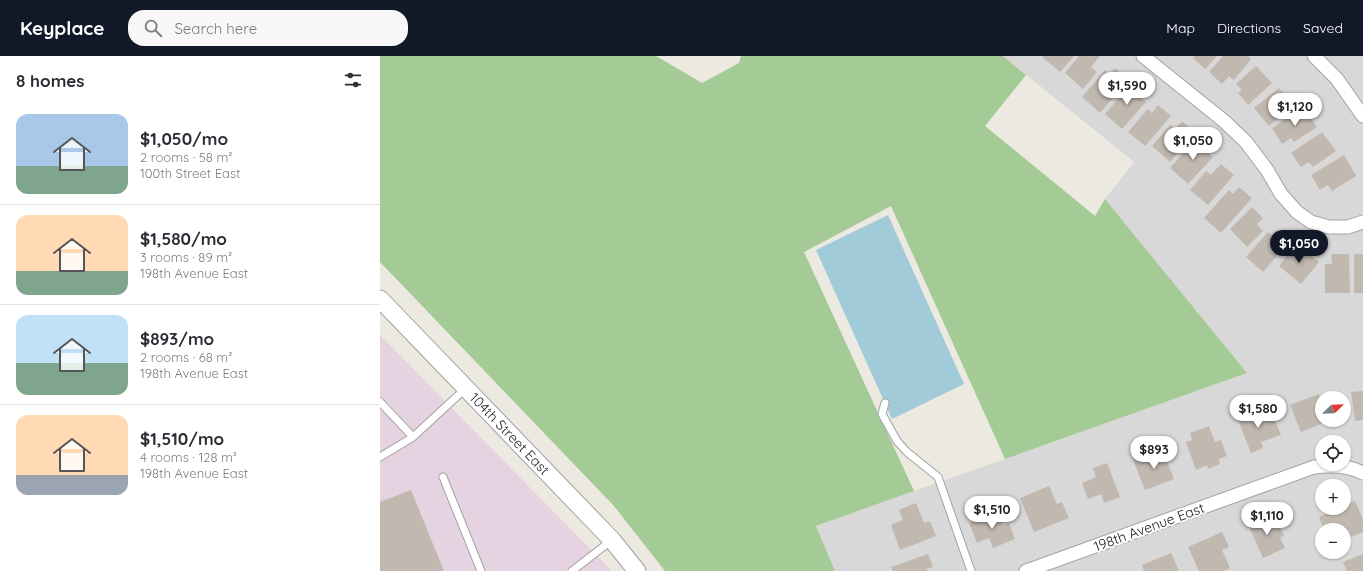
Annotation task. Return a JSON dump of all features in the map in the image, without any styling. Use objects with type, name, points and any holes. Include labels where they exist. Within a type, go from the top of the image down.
[{"type":"street","points":[[1143,56],[1224,121],[1246,142],[1267,170],[1281,194],[1297,212],[1311,222],[1329,227],[1348,227],[1363,222]]},
{"type":"street","points":[[1314,56],[1337,79],[1363,116]]},
{"type":"street","name":"104th Street East","points":[[380,299],[612,540],[637,571]]},
{"type":"street","name":"198th Avenue East","points":[[1026,571],[1314,467],[1332,465],[1351,468],[1363,473]]},
{"type":"lane","points":[[380,458],[413,437],[466,388]]},
{"type":"lane","points":[[380,402],[413,437]]},
{"type":"lane","points":[[885,403],[882,414],[897,441],[938,477],[971,571]]},
{"type":"lane","points":[[444,477],[481,571]]},
{"type":"lane","points":[[572,571],[612,540]]},
{"type":"shaded area","points":[[1003,56],[1363,56],[1363,571],[835,571],[816,526],[1247,373],[1105,199],[1134,162]]},
{"type":"shaded area","points":[[380,335],[612,571],[380,571]]},
{"type":"green space","points":[[380,56],[656,56],[702,83],[739,63],[741,56],[1003,56],[1026,75],[985,126],[1095,216],[1105,199],[1247,373],[1005,459],[891,206],[804,252],[914,491],[816,526],[835,571],[665,571],[614,506],[380,262]]},
{"type":"water","points":[[888,215],[964,384],[892,419],[816,250]]},
{"type":"building","points":[[1074,56],[1060,72],[1042,57]]},
{"type":"building","points":[[1079,56],[1100,56],[1091,67],[1097,72],[1083,89],[1065,73]]},
{"type":"building","points":[[1195,56],[1217,56],[1205,69],[1193,58]]},
{"type":"building","points":[[1223,56],[1248,56],[1251,59],[1234,80],[1229,76],[1222,84],[1209,72]]},
{"type":"building","points":[[1256,66],[1272,83],[1248,105],[1238,93],[1242,90],[1236,84]]},
{"type":"building","points":[[1115,68],[1128,80],[1100,113],[1082,97],[1105,70],[1110,74]]},
{"type":"building","points":[[1133,82],[1144,92],[1140,97],[1146,102],[1122,129],[1105,114]]},
{"type":"building","points":[[1279,88],[1294,106],[1269,126],[1254,108]]},
{"type":"building","points":[[1158,105],[1171,116],[1145,146],[1128,132],[1148,109],[1152,113]]},
{"type":"building","points":[[1304,107],[1317,127],[1294,142],[1291,138],[1282,144],[1272,128]]},
{"type":"building","points":[[1182,121],[1195,133],[1170,162],[1152,146],[1170,125],[1175,129]]},
{"type":"building","points":[[1322,132],[1336,151],[1313,167],[1309,162],[1301,167],[1291,153]]},
{"type":"building","points":[[1199,136],[1211,147],[1206,151],[1213,157],[1188,184],[1170,168]]},
{"type":"building","points":[[1344,155],[1356,176],[1332,191],[1328,185],[1320,190],[1311,175]]},
{"type":"building","points":[[1221,164],[1234,175],[1208,205],[1190,190],[1206,171],[1211,175]]},
{"type":"building","points":[[1239,187],[1252,198],[1221,233],[1204,218],[1229,190],[1233,194]]},
{"type":"building","points":[[1252,207],[1263,218],[1257,224],[1263,231],[1247,247],[1230,229]]},
{"type":"building","points":[[1276,230],[1289,242],[1263,272],[1246,257],[1268,232],[1272,235]]},
{"type":"building","points":[[1296,244],[1319,262],[1301,284],[1279,266]]},
{"type":"building","points":[[1331,254],[1349,254],[1350,293],[1325,293],[1325,264],[1332,264]]},
{"type":"building","points":[[1354,254],[1363,254],[1363,293],[1354,293]]},
{"type":"building","points":[[1363,391],[1363,420],[1355,421],[1351,392]]},
{"type":"building","points":[[1315,396],[1315,426],[1301,432],[1290,405]]},
{"type":"building","points":[[1259,408],[1265,421],[1274,418],[1281,435],[1261,442],[1263,448],[1251,453],[1237,417]]},
{"type":"building","points":[[1209,426],[1215,442],[1221,440],[1227,456],[1219,459],[1220,464],[1208,469],[1207,465],[1196,470],[1186,442],[1192,440],[1190,433]]},
{"type":"building","points":[[1162,449],[1174,479],[1145,490],[1133,460]]},
{"type":"building","points":[[1107,463],[1120,497],[1104,503],[1101,494],[1088,499],[1082,483],[1096,477],[1093,468]]},
{"type":"building","points":[[1049,486],[1057,504],[1062,502],[1069,518],[1034,532],[1020,498]]},
{"type":"building","points":[[411,490],[444,571],[380,571],[380,502]]},
{"type":"building","points":[[1355,501],[1363,519],[1363,532],[1351,537],[1351,523],[1321,523],[1319,517],[1324,515],[1351,515],[1351,503]]},
{"type":"building","points":[[916,503],[924,523],[930,521],[936,536],[900,550],[891,525],[903,520],[899,510]]},
{"type":"building","points":[[998,512],[1003,526],[1009,523],[1015,539],[993,548],[989,538],[977,543],[969,523]]},
{"type":"building","points":[[1259,517],[1262,524],[1276,518],[1284,536],[1280,537],[1285,548],[1263,558],[1247,522]]},
{"type":"building","points":[[1222,532],[1229,547],[1222,550],[1230,568],[1224,571],[1199,571],[1188,547]]},
{"type":"building","points":[[1171,553],[1179,571],[1144,571],[1142,565]]},
{"type":"building","points":[[928,554],[933,567],[926,569],[927,571],[892,571],[891,567]]},
{"type":"building","points":[[1363,554],[1363,571],[1347,571],[1343,562]]}]
